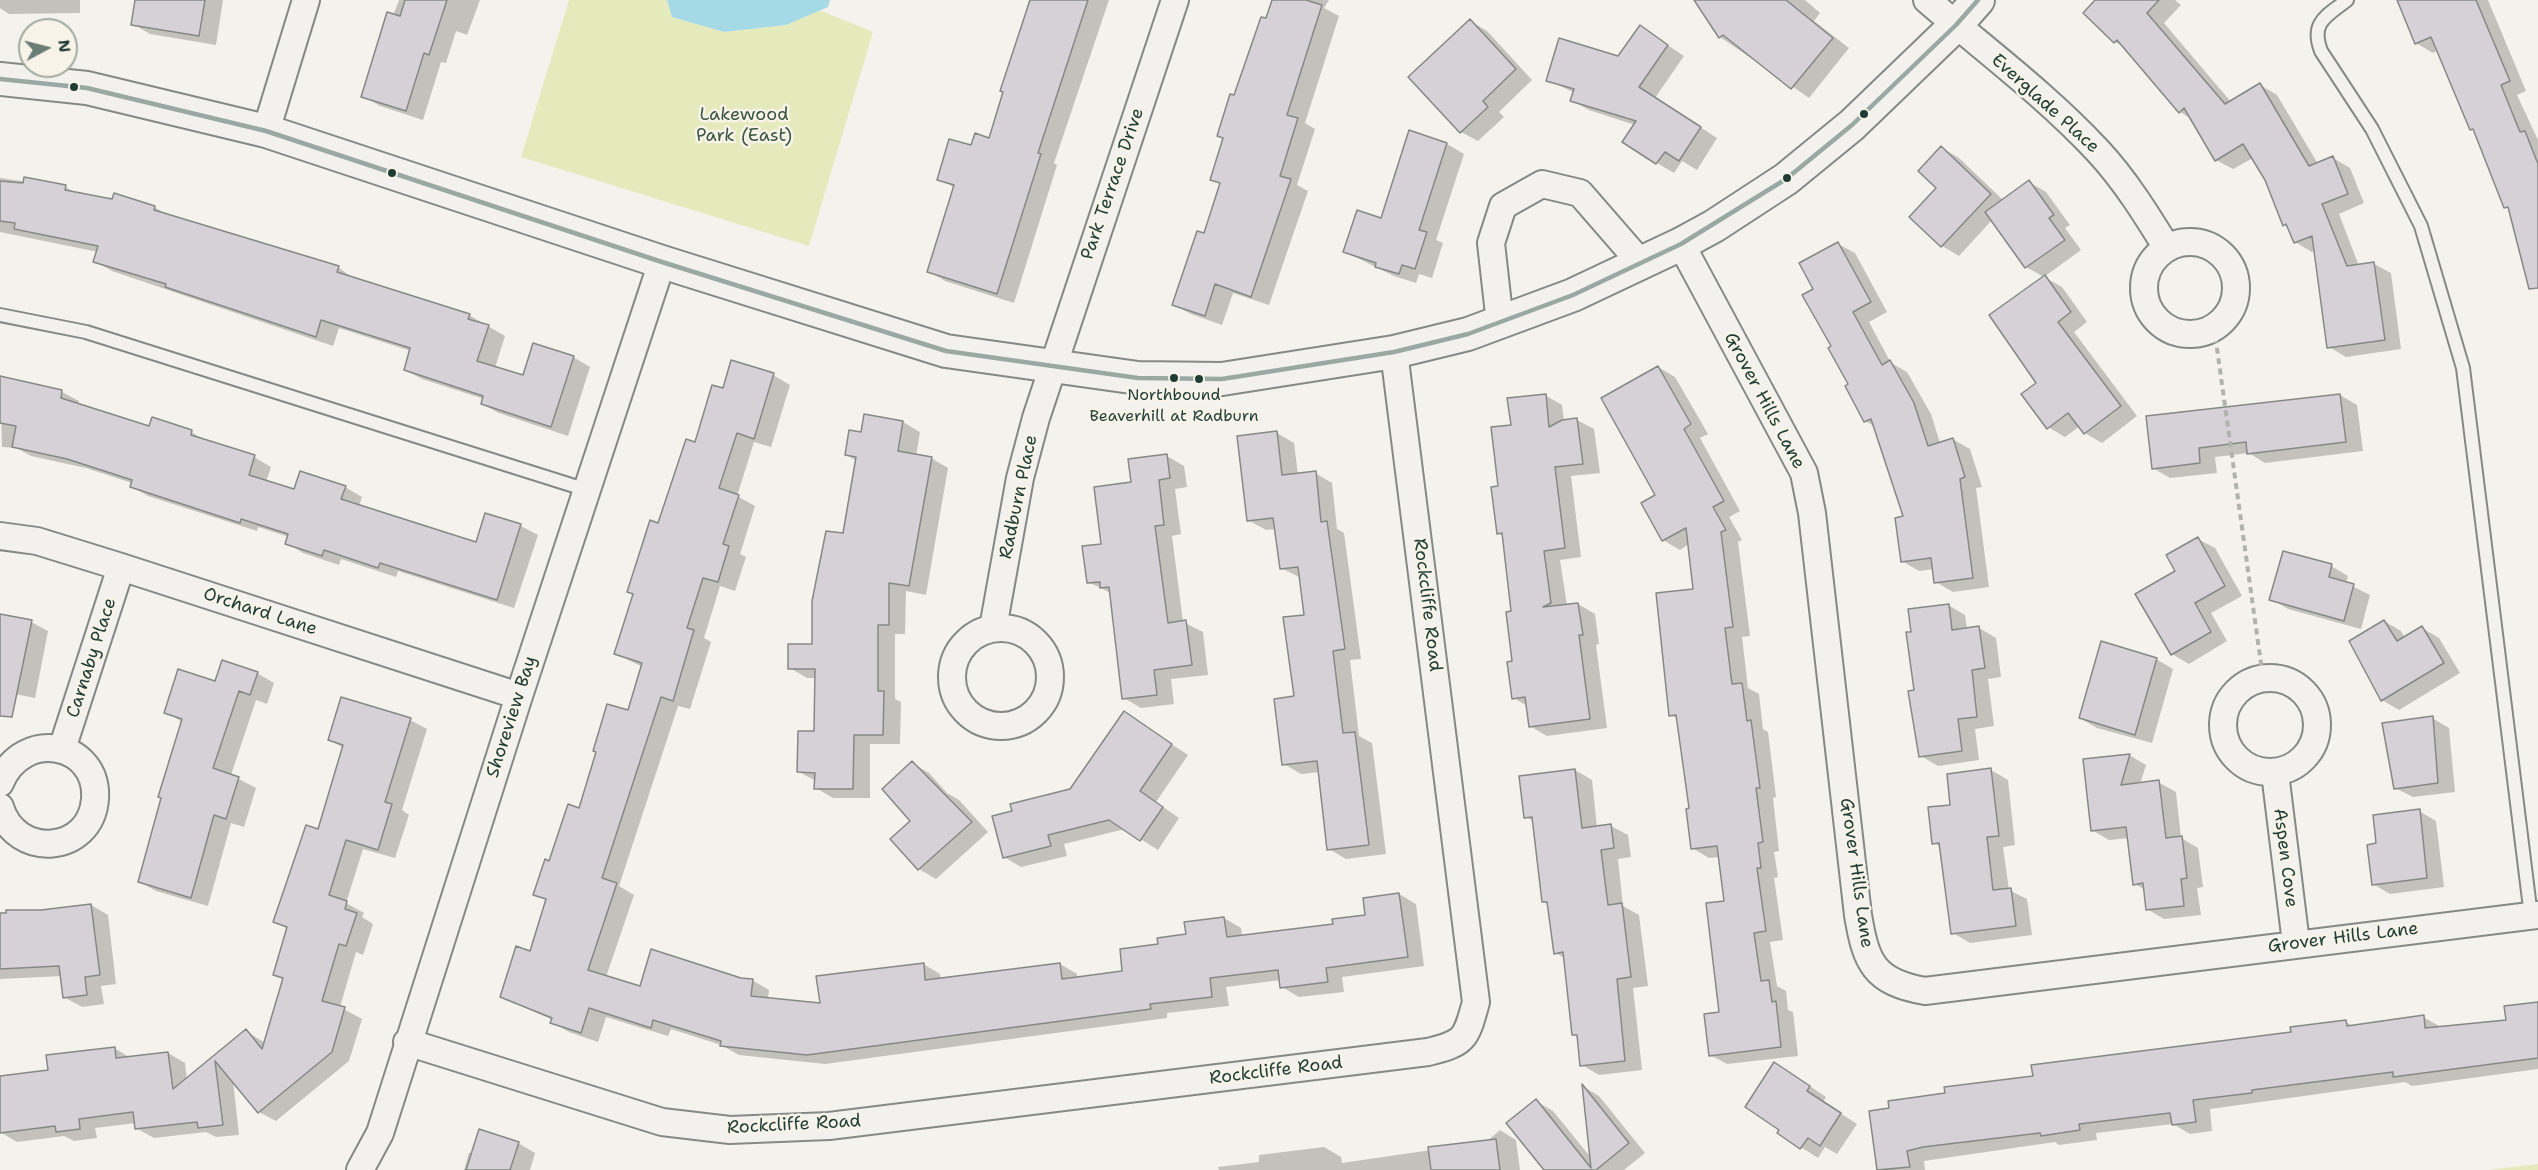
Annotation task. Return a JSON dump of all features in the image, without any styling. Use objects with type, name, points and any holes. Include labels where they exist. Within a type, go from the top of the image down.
[{"type":"street","points":[[266,131],[306,0]]},
{"type":"street","name":"Park Terrace Drive","points":[[1051,367],[1175,0]]},
{"type":"street","points":[[1927,0],[1956,25]]},
{"type":"street","points":[[0,79],[87,88],[266,131],[662,262],[946,351],[1138,378],[1222,379],[1394,352],[1500,323],[1574,295],[1681,244],[1786,179],[1852,125],[1956,25],[1978,0]]},
{"type":"street","name":"Everglade Place","points":[[1956,25],[2037,92],[2099,153],[2145,212],[2167,248]]},
{"type":"street","points":[[1500,323],[1491,243],[1503,206],[1542,184],[1580,193],[1640,262]]},
{"type":"street","points":[[2198,242],[2213,248],[2233,271],[2236,287],[2234,302],[2226,316],[2214,327],[2201,333],[2187,334],[2172,331],[2150,312],[2145,298],[2144,284],[2155,257],[2167,248],[2182,243],[2198,242]]},
{"type":"street","name":"Grover Hills Lane","points":[[1681,244],[1804,473],[1812,513],[1858,915],[1864,951],[1879,973],[1899,987],[1925,991],[2535,916]]},
{"type":"street","name":"Shoreview Bay","points":[[360,1170],[380,1132],[519,696],[662,262]]},
{"type":"street","name":"Rockcliffe Road","points":[[407,1042],[663,1122],[730,1130],[829,1126],[1428,1052],[1451,1047],[1467,1035],[1476,1002],[1394,352]]},
{"type":"street","name":"Radburn Place","points":[[993,628],[1020,478],[1051,367]]},
{"type":"street","name":"Orchard Lane","points":[[0,536],[37,541],[519,696]]},
{"type":"street","name":"Carnaby Place","points":[[62,749],[121,567]]},
{"type":"street","points":[[2263,678],[2278,678],[2292,683],[2304,693],[2317,719],[2311,748],[2302,760],[2289,768],[2275,772],[2259,772],[2244,765],[2232,754],[2224,739],[2222,723],[2225,707],[2234,693],[2247,682],[2263,678]]},
{"type":"street","points":[[0,783],[5,770],[16,758],[30,750],[46,747],[62,749],[87,768],[93,783],[95,798],[91,814],[83,827],[71,837],[56,843],[40,844],[26,839],[12,830],[0,807]]},
{"type":"street","name":"Aspen Cove","points":[[2275,772],[2296,944]]},
{"type":"lane","points":[[2348,0],[2318,25],[2316,37],[2320,51],[2372,129],[2421,226],[2463,369],[2535,916]]},
{"type":"lane","points":[[0,315],[86,332],[587,490]]},
{"type":"path","points":[[2214,327],[2263,678]]},
{"type":"green space","name":"Lakewood Park (East)","points":[[569,0],[667,0],[672,17],[724,32],[786,25],[819,10],[873,32],[809,246],[521,157]]},
{"type":"green space","points":[[2538,1164],[2538,1170],[2487,1170]]},
{"type":"water","points":[[667,0],[830,0],[828,7],[786,25],[724,32],[672,17]]},
{"type":"building","points":[[135,0],[205,0],[199,36],[131,25]]},
{"type":"building","points":[[405,0],[447,0],[429,55],[424,53],[406,111],[361,97],[387,12],[400,16]]},
{"type":"building","points":[[1030,0],[1088,0],[1038,153],[1041,154],[997,294],[927,272],[954,185],[937,180],[949,139],[971,145],[975,133],[989,138],[1003,92],[1000,91]]},
{"type":"building","points":[[1272,0],[1306,0],[1322,5],[1287,115],[1298,118],[1280,176],[1291,179],[1251,297],[1215,284],[1205,316],[1172,305],[1197,231],[1204,233],[1220,183],[1210,180],[1223,138],[1217,136],[1230,94],[1234,95],[1261,17],[1266,18]]},
{"type":"building","points":[[1694,0],[1786,0],[1833,38],[1791,89],[1723,35],[1719,38]]},
{"type":"building","points":[[2095,0],[2159,0],[2147,13],[2225,104],[2260,83],[2309,166],[2333,156],[2348,194],[2322,204],[2347,266],[2374,262],[2385,340],[2327,348],[2312,236],[2294,243],[2286,224],[2283,226],[2265,180],[2243,144],[2215,161],[2184,108],[2179,113],[2117,40],[2114,43],[2083,13]]},
{"type":"building","points":[[2397,0],[2476,0],[2510,81],[2501,85],[2520,132],[2525,131],[2538,164],[2538,288],[2529,289],[2508,207],[2504,208],[2473,129],[2470,130],[2431,37],[2415,44]]},
{"type":"building","points":[[1470,19],[1516,69],[1483,101],[1488,107],[1460,133],[1408,77]]},
{"type":"building","points":[[1640,25],[1668,45],[1639,87],[1701,127],[1679,161],[1665,152],[1656,164],[1622,142],[1636,121],[1570,101],[1574,89],[1546,81],[1559,38],[1618,56]]},
{"type":"building","points":[[1409,130],[1447,143],[1419,230],[1427,232],[1415,269],[1402,265],[1399,274],[1375,267],[1376,263],[1343,252],[1357,210],[1381,218]]},
{"type":"building","points":[[1941,146],[1991,194],[1941,247],[1909,217],[1936,188],[1918,171]]},
{"type":"building","points":[[24,177],[66,185],[65,190],[112,199],[114,193],[155,206],[154,210],[339,266],[337,272],[470,314],[468,319],[489,325],[477,361],[523,375],[533,343],[574,356],[551,427],[481,404],[483,396],[404,370],[410,348],[321,320],[316,337],[165,287],[166,284],[93,262],[98,246],[14,229],[15,223],[0,221],[0,181],[23,183]]},
{"type":"building","points":[[2029,180],[2054,215],[2049,218],[2065,240],[2025,268],[1985,212]]},
{"type":"building","points":[[1838,242],[1871,302],[1853,312],[1882,365],[1890,360],[1914,403],[1928,446],[1953,438],[1965,477],[1960,479],[1973,578],[1934,583],[1931,558],[1901,562],[1895,518],[1903,516],[1871,419],[1864,422],[1845,386],[1848,384],[1828,348],[1831,346],[1802,295],[1813,289],[1799,263]]},
{"type":"building","points":[[2045,275],[2071,312],[2058,322],[2121,406],[2084,434],[2068,413],[2047,429],[2021,394],[2036,383],[1989,315]]},
{"type":"building","points":[[731,360],[774,373],[754,439],[737,433],[719,488],[739,495],[723,544],[729,546],[718,582],[703,578],[687,628],[694,630],[673,701],[661,697],[602,878],[617,883],[588,970],[640,986],[651,949],[741,978],[753,979],[751,996],[820,1003],[816,976],[924,963],[925,980],[1060,963],[1062,979],[1122,971],[1120,949],[1158,944],[1157,938],[1186,934],[1184,922],[1224,917],[1227,937],[1333,924],[1332,919],[1365,915],[1363,898],[1399,893],[1408,957],[1326,968],[1328,982],[1280,988],[1278,970],[1210,978],[1212,997],[1150,1004],[1151,1009],[807,1055],[720,1046],[721,1041],[653,1020],[651,1028],[589,1008],[581,1033],[550,1023],[552,1018],[500,997],[516,946],[530,951],[546,899],[533,895],[545,859],[549,861],[568,804],[579,808],[596,752],[593,751],[607,704],[628,710],[642,663],[614,654],[633,594],[627,592],[650,520],[658,523],[686,439],[695,442],[712,385],[723,388]]},
{"type":"building","points":[[1658,366],[1691,424],[1684,429],[1724,501],[1713,507],[1726,530],[1721,532],[1733,627],[1725,628],[1732,684],[1742,683],[1747,721],[1751,720],[1760,788],[1756,788],[1763,842],[1758,843],[1761,868],[1757,868],[1766,931],[1754,933],[1761,981],[1769,980],[1772,1002],[1776,1001],[1781,1047],[1709,1056],[1704,1014],[1719,1012],[1706,903],[1724,901],[1717,846],[1691,849],[1686,809],[1689,808],[1676,715],[1669,716],[1656,593],[1693,589],[1686,528],[1662,541],[1641,503],[1655,495],[1601,398]]},
{"type":"building","points":[[0,376],[62,390],[61,398],[149,426],[152,417],[192,430],[191,435],[255,455],[249,475],[294,489],[300,471],[346,486],[341,499],[476,542],[485,513],[521,524],[497,600],[380,563],[378,568],[324,550],[322,556],[285,544],[288,534],[241,519],[240,523],[130,487],[132,480],[67,459],[12,447],[16,426],[0,423]]},
{"type":"building","points":[[1546,394],[1549,427],[1562,420],[1577,418],[1583,464],[1555,467],[1565,548],[1544,551],[1551,603],[1543,607],[1578,603],[1583,635],[1579,635],[1590,719],[1529,727],[1525,697],[1512,699],[1507,662],[1512,661],[1506,612],[1511,611],[1502,533],[1497,534],[1491,487],[1498,486],[1491,427],[1511,425],[1507,398]]},
{"type":"building","points":[[2340,394],[2346,442],[2247,454],[2246,442],[2199,448],[2200,463],[2152,469],[2146,416]]},
{"type":"building","points":[[864,414],[903,421],[898,451],[932,457],[909,586],[889,583],[889,625],[878,625],[878,691],[884,691],[883,735],[854,735],[853,789],[814,789],[815,773],[797,772],[798,731],[814,731],[815,669],[788,669],[788,644],[812,644],[812,601],[826,531],[843,533],[856,457],[845,455],[849,430],[861,432]]},
{"type":"building","points":[[1277,431],[1282,475],[1316,471],[1321,522],[1327,521],[1345,649],[1333,651],[1343,733],[1355,732],[1369,845],[1327,850],[1317,761],[1282,765],[1274,699],[1294,696],[1283,617],[1304,615],[1298,567],[1280,569],[1273,518],[1247,521],[1237,436]]},
{"type":"building","points":[[1167,454],[1170,478],[1159,480],[1164,525],[1155,526],[1168,623],[1186,620],[1192,665],[1154,670],[1157,695],[1122,699],[1109,587],[1100,588],[1100,582],[1087,583],[1082,546],[1101,544],[1094,487],[1131,482],[1128,459]]},
{"type":"building","points":[[2198,537],[2225,586],[2195,603],[2211,632],[2171,655],[2135,594],[2175,571],[2166,555]]},
{"type":"building","points":[[2283,551],[2332,564],[2329,577],[2354,584],[2344,621],[2269,600]]},
{"type":"building","points":[[1949,604],[1952,630],[1979,626],[1985,668],[1972,670],[1977,717],[1958,719],[1962,751],[1919,757],[1908,691],[1914,690],[1906,632],[1911,632],[1908,609]]},
{"type":"building","points":[[0,614],[32,620],[12,717],[0,716]]},
{"type":"building","points":[[2384,620],[2397,641],[2422,626],[2444,663],[2381,701],[2349,641]]},
{"type":"building","points":[[2101,641],[2157,658],[2135,735],[2079,718]]},
{"type":"building","points":[[222,660],[258,672],[250,695],[239,691],[213,768],[239,777],[226,819],[214,815],[191,898],[138,882],[161,798],[158,797],[182,719],[164,713],[178,669],[215,681]]},
{"type":"building","points":[[341,697],[411,718],[385,802],[392,804],[378,850],[346,840],[329,895],[347,901],[345,909],[357,913],[346,946],[339,944],[322,1001],[345,1007],[332,1052],[258,1113],[215,1061],[223,1125],[198,1128],[197,1122],[135,1129],[133,1112],[79,1119],[80,1129],[56,1132],[55,1126],[0,1133],[0,1076],[48,1070],[46,1055],[115,1047],[116,1058],[168,1052],[173,1089],[246,1029],[262,1049],[283,978],[273,975],[287,927],[273,922],[306,825],[318,829],[343,745],[328,740]]},
{"type":"building","points":[[1124,711],[1172,744],[1140,791],[1163,807],[1140,841],[1109,820],[1048,835],[1051,846],[1003,858],[992,816],[1012,811],[1010,804],[1070,789]]},
{"type":"building","points":[[2433,716],[2438,783],[2394,789],[2382,723]]},
{"type":"building","points":[[2130,754],[2121,785],[2159,780],[2166,838],[2182,836],[2187,878],[2181,879],[2184,906],[2146,910],[2143,883],[2133,885],[2126,827],[2091,831],[2083,759]]},
{"type":"building","points":[[912,761],[972,822],[918,870],[890,839],[910,821],[882,789]]},
{"type":"building","points":[[1991,768],[1999,836],[1987,837],[1993,890],[2011,888],[2016,926],[1951,934],[1939,843],[1932,844],[1928,807],[1950,805],[1947,774]]},
{"type":"building","points":[[1575,769],[1582,828],[1611,824],[1614,848],[1601,850],[1608,905],[1622,903],[1631,977],[1617,979],[1625,1061],[1580,1066],[1577,1035],[1572,1035],[1563,952],[1554,954],[1547,902],[1542,902],[1532,817],[1524,818],[1519,776]]},
{"type":"building","points":[[2420,809],[2427,878],[2372,885],[2367,845],[2376,843],[2373,815]]},
{"type":"building","points":[[91,904],[100,975],[85,977],[87,995],[63,998],[59,966],[0,969],[0,913],[6,913],[6,910],[41,910]]},
{"type":"building","points":[[2538,1002],[2538,1058],[2393,1077],[2393,1072],[2252,1090],[2252,1093],[2193,1100],[2196,1122],[2172,1125],[2170,1113],[2079,1124],[2080,1130],[2041,1136],[2040,1133],[1923,1147],[1907,1151],[1910,1167],[1877,1170],[1869,1111],[1889,1108],[1888,1101],[1945,1093],[1944,1087],[2033,1076],[2031,1065],[2291,1032],[2290,1027],[2346,1020],[2347,1026],[2424,1015],[2425,1028],[2506,1020],[2504,1006]]},
{"type":"building","points":[[1774,1062],[1810,1086],[1807,1091],[1841,1113],[1820,1146],[1808,1138],[1800,1149],[1777,1133],[1779,1130],[1745,1107]]},
{"type":"building","points":[[1582,1084],[1629,1143],[1596,1170],[1544,1170],[1506,1123],[1536,1099],[1591,1168]]},
{"type":"building","points":[[479,1129],[519,1142],[510,1170],[466,1170]]},
{"type":"building","points":[[1496,1139],[1500,1170],[1431,1170],[1428,1147]]},
{"type":"transit line","points":[[0,79],[87,88],[266,131],[662,262],[946,351],[1138,378],[1222,379],[1394,352],[1468,334],[1573,295],[1681,244],[1786,179],[1852,125],[1956,25],[1978,0]]},
{"type":"place","name":"Northbound Beaverhill at Radburn","points":[[1174,378]]}]
